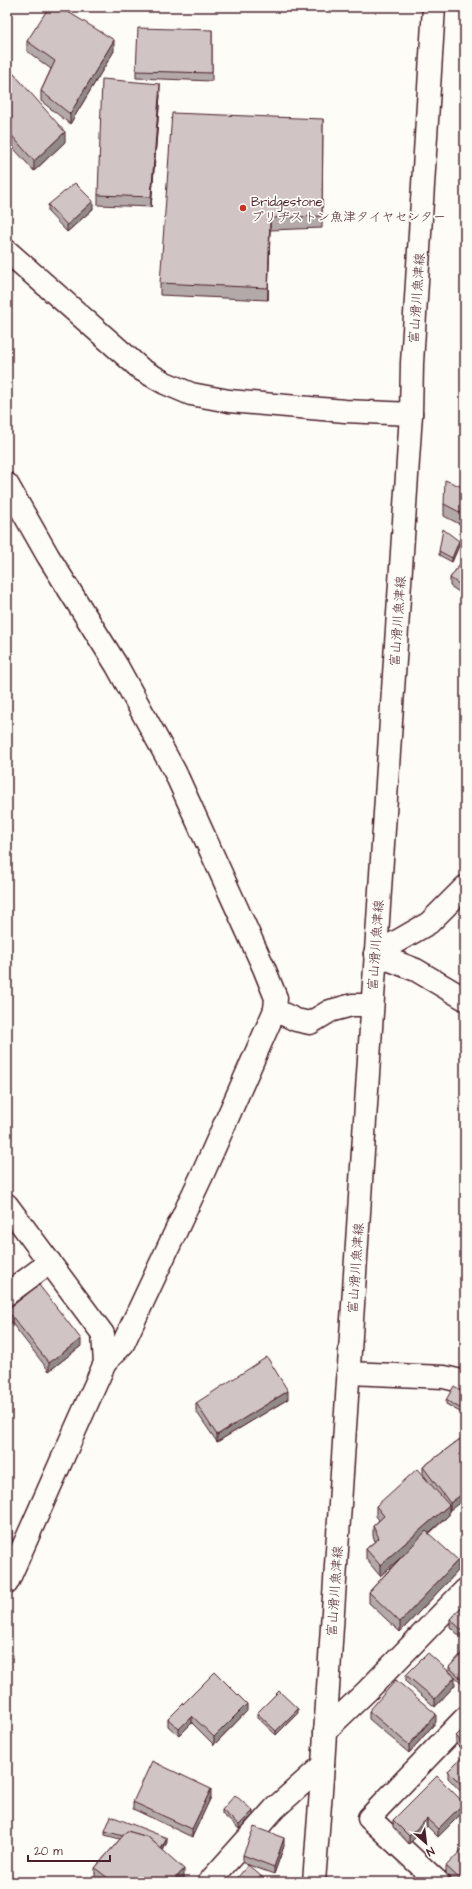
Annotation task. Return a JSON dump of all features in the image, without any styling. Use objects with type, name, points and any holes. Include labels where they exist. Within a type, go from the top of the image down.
[{"type":"street","name":"富山滑川魚津線","points":[[314,1882],[323,1765],[410,414],[434,7]]},
{"type":"street","points":[[7,251],[142,370],[165,383],[191,394],[229,401],[345,411],[410,414]]},
{"type":"street","points":[[7,484],[48,556],[117,666],[175,772],[276,998],[275,1010],[204,1171],[123,1344],[105,1363],[7,1583]]},
{"type":"street","points":[[375,954],[429,922],[465,887]]},
{"type":"street","points":[[375,954],[416,970],[465,999]]},
{"type":"street","points":[[275,1010],[296,1020],[310,1023],[330,1011],[352,1005],[372,1005]]},
{"type":"street","points":[[7,1205],[103,1334],[105,1363]]},
{"type":"street","points":[[7,1294],[50,1262]]},
{"type":"street","points":[[348,1374],[444,1377],[465,1382]]},
{"type":"street","points":[[325,1731],[368,1691],[465,1590]]},
{"type":"street","points":[[438,1882],[369,1818],[465,1718]]},
{"type":"street","points":[[209,1882],[275,1808],[323,1765]]},
{"type":"building","points":[[49,7],[60,7],[114,40],[70,114],[41,91],[55,61],[27,41]]},
{"type":"building","points":[[138,28],[212,30],[212,73],[136,71]]},
{"type":"building","points":[[7,66],[65,132],[34,161],[7,130]]},
{"type":"building","points":[[102,79],[160,84],[151,197],[98,195]]},
{"type":"building","points":[[172,113],[323,119],[322,216],[270,218],[268,288],[160,283]]},
{"type":"building","points":[[75,183],[93,201],[67,225],[48,205]]},
{"type":"building","points":[[445,480],[465,488],[465,515],[444,504]]},
{"type":"building","points":[[443,529],[459,541],[452,558],[439,551]]},
{"type":"building","points":[[465,557],[465,588],[450,578]]},
{"type":"building","points":[[39,1285],[81,1339],[49,1363],[7,1310]]},
{"type":"building","points":[[267,1357],[288,1391],[217,1435],[196,1403]]},
{"type":"building","points":[[454,1386],[465,1393],[465,1411],[446,1400]]},
{"type":"building","points":[[460,1439],[465,1446],[465,1492],[450,1503],[423,1467]]},
{"type":"building","points":[[417,1469],[449,1505],[380,1565],[366,1549],[379,1538],[373,1526],[384,1516],[376,1506]]},
{"type":"building","points":[[7,1525],[12,1531],[7,1540]]},
{"type":"building","points":[[426,1531],[458,1560],[400,1622],[369,1592]]},
{"type":"building","points":[[465,1603],[465,1633],[450,1619]]},
{"type":"building","points":[[465,1650],[465,1682],[449,1667]]},
{"type":"building","points":[[428,1653],[455,1677],[435,1699],[406,1675]]},
{"type":"building","points":[[215,1672],[247,1704],[214,1737],[192,1716],[179,1729],[168,1719]]},
{"type":"building","points":[[396,1680],[436,1714],[409,1745],[369,1711]]},
{"type":"building","points":[[279,1691],[298,1709],[276,1731],[257,1713]]},
{"type":"building","points":[[465,1727],[465,1746],[456,1736]]},
{"type":"building","points":[[465,1754],[465,1788],[448,1771]]},
{"type":"building","points":[[152,1761],[211,1789],[192,1829],[133,1802]]},
{"type":"building","points":[[437,1776],[464,1803],[438,1829],[427,1819],[409,1836],[393,1820]]},
{"type":"building","points":[[235,1795],[253,1811],[239,1825],[222,1810]]},
{"type":"building","points":[[111,1816],[167,1838],[161,1849],[148,1837],[127,1831],[123,1836],[105,1831]]},
{"type":"building","points":[[254,1827],[284,1838],[274,1867],[243,1855]]},
{"type":"building","points":[[127,1831],[148,1837],[184,1869],[172,1882],[113,1882],[95,1868]]},
{"type":"building","points":[[465,1846],[465,1878],[462,1881],[446,1866]]},
{"type":"building","points":[[248,1865],[268,1882],[234,1882]]},
{"type":"building","points":[[412,1878],[417,1882],[408,1882]]},
{"type":"place","name":"Bridgestone ブリヂストン魚津タイヤセンター","points":[[243,208]]}]
